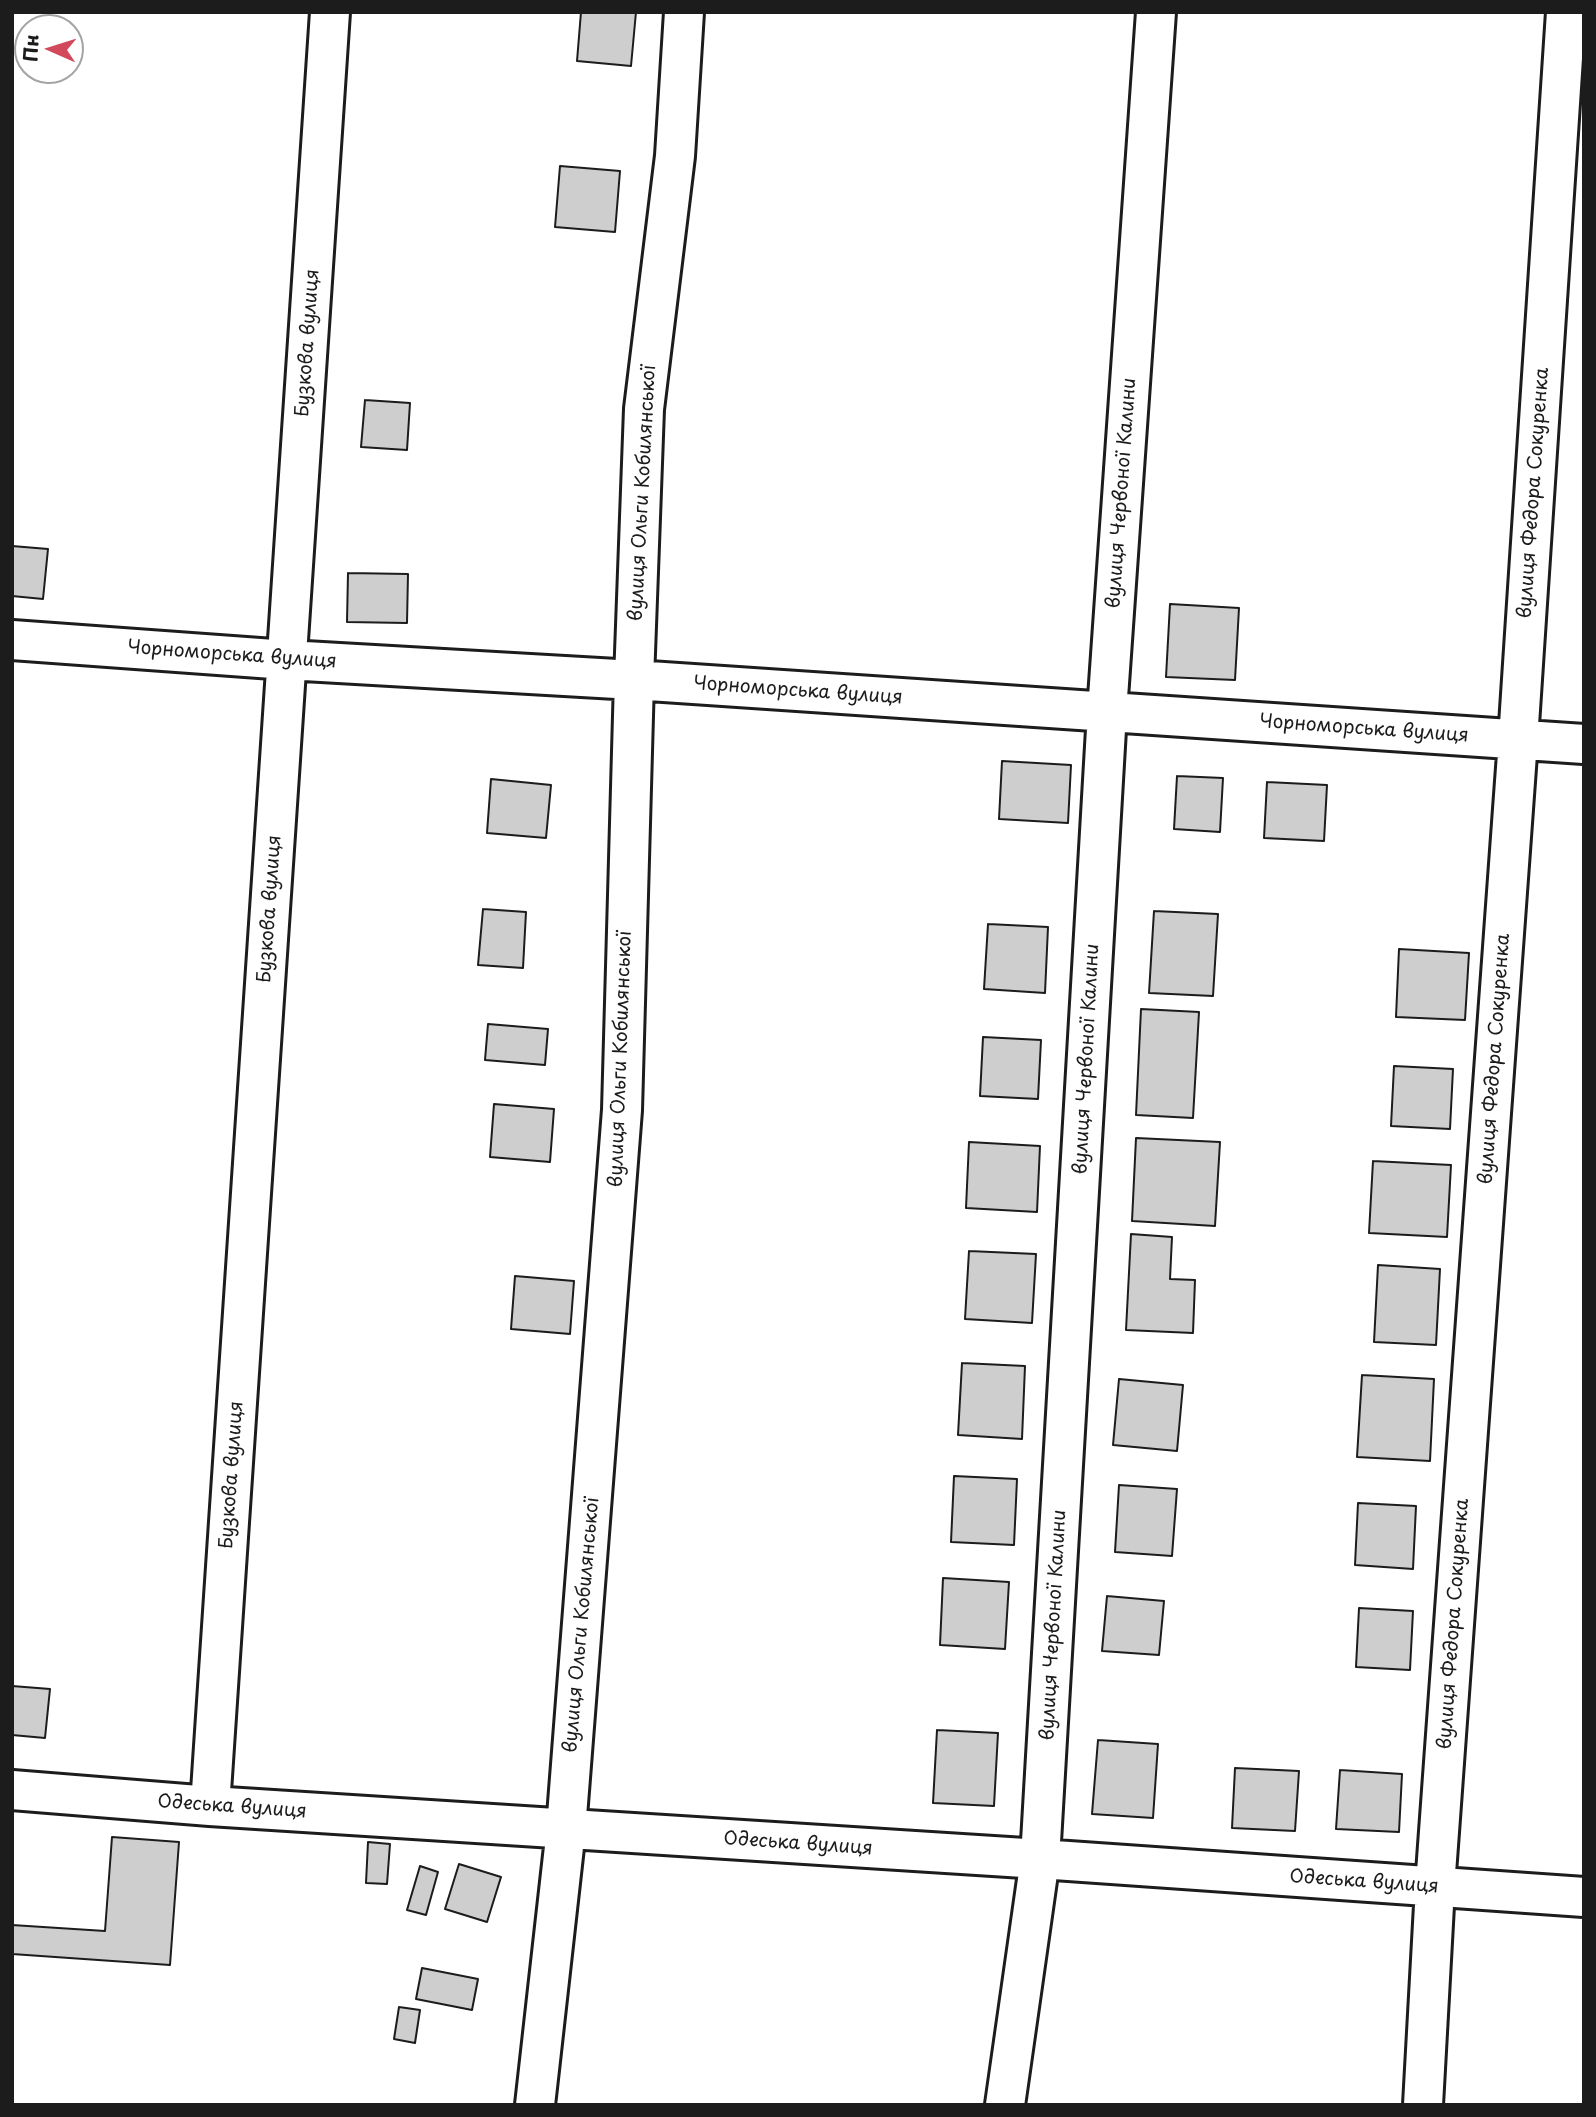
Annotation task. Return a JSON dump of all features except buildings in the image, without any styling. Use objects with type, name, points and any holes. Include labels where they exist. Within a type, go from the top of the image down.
[{"type":"street","name":"Бузкова вулиця","points":[[210,1806],[330,12]]},
{"type":"street","name":"вулиця Ольги Кобилянської","points":[[536,2105],[566,1829],[622,1110],[644,409],[675,156],[684,12]]},
{"type":"street","name":"вулиця Червоної Калини","points":[[1005,2105],[1040,1859],[1107,712],[1156,12]]},
{"type":"street","name":"вулиця Федора Сокуренка","points":[[1423,2105],[1566,12]]},
{"type":"street","name":"Чорноморська вулиця","points":[[12,640],[1584,744]]},
{"type":"street","name":"Одеська вулиця","points":[[12,1790],[210,1806],[1040,1859],[1584,1898]]}]
